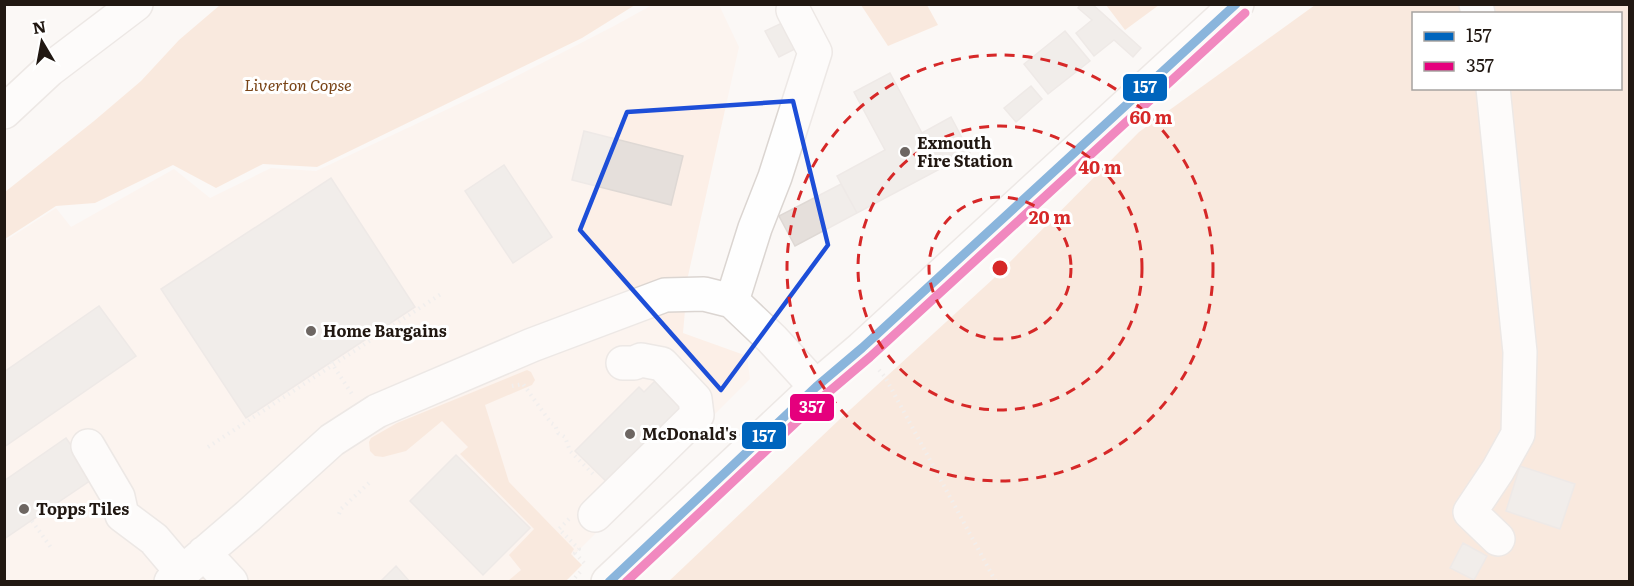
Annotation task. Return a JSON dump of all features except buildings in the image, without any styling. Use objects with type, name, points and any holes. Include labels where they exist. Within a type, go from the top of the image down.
[{"type":"main road","points":[[4,112],[49,70],[136,4]]},
{"type":"main road","points":[[596,572],[862,348],[1237,4]]},
{"type":"main road","points":[[732,301],[815,52],[793,10]]},
{"type":"main road","points":[[1493,90],[1520,352],[1518,434],[1498,471],[1470,512],[1498,538]]},
{"type":"main road","points":[[185,569],[333,440],[377,411],[532,345],[665,295],[704,294],[732,301],[772,339],[816,387]]},
{"type":"main road","points":[[585,515],[697,415],[695,399],[662,364],[641,360],[634,363],[623,363]]},
{"type":"main road","points":[[88,446],[118,496],[122,515],[154,539],[185,569],[231,582]]},
{"type":"path","points":[[208,447],[441,294]]},
{"type":"path","points":[[862,348],[885,377],[996,582]]},
{"type":"path","points":[[332,364],[353,397]]},
{"type":"path","points":[[503,388],[523,384],[558,433],[565,437],[570,450],[599,481]]},
{"type":"path","points":[[339,514],[341,509],[370,482]]},
{"type":"path","points":[[585,515],[559,529],[579,549],[575,553],[596,572]]},
{"type":"path","points":[[32,520],[52,549]]},
{"type":"highlighted area","points":[[793,101],[828,245],[721,390],[580,230],[627,112]]},
{"type":"shaded area","points":[[652,5],[719,5],[739,47],[688,276],[683,333],[747,356],[750,379],[548,581],[5,582],[5,241],[56,208],[71,227],[174,169],[210,198],[271,168],[316,171],[499,85]]},
{"type":"green space","name":"Liverton Copse","points":[[220,5],[635,5],[582,38],[317,167],[263,164],[216,188],[173,165],[95,203],[56,206],[5,239],[5,192],[141,81],[179,40]]},
{"type":"green space","points":[[861,5],[927,5],[938,25],[888,46]]},
{"type":"green space","points":[[1106,5],[1159,5],[1125,30]]},
{"type":"green space","points":[[1315,5],[1629,5],[1629,581],[668,582],[840,419],[993,279],[1139,132]]},
{"type":"green space","points":[[527,370],[531,372],[535,380],[532,385],[485,405],[509,482],[574,549],[571,554],[582,565],[566,581],[508,581],[521,570],[509,555],[534,529],[460,454],[468,447],[442,421],[406,451],[383,457],[375,456],[370,451],[371,438],[397,423]]},
{"type":"transit line","name":"157","points":[[609,582],[816,387],[862,348],[1236,4]]},
{"type":"transit line","name":"357","points":[[626,582],[824,396],[870,357],[1245,13]]},
{"type":"place","name":"Exmouth Fire Station","points":[[905,152]]},
{"type":"place","name":"Home Bargains","points":[[311,331]]},
{"type":"place","name":"McDonald's","points":[[630,434]]},
{"type":"place","name":"Topps Tiles","points":[[24,509]]}]
